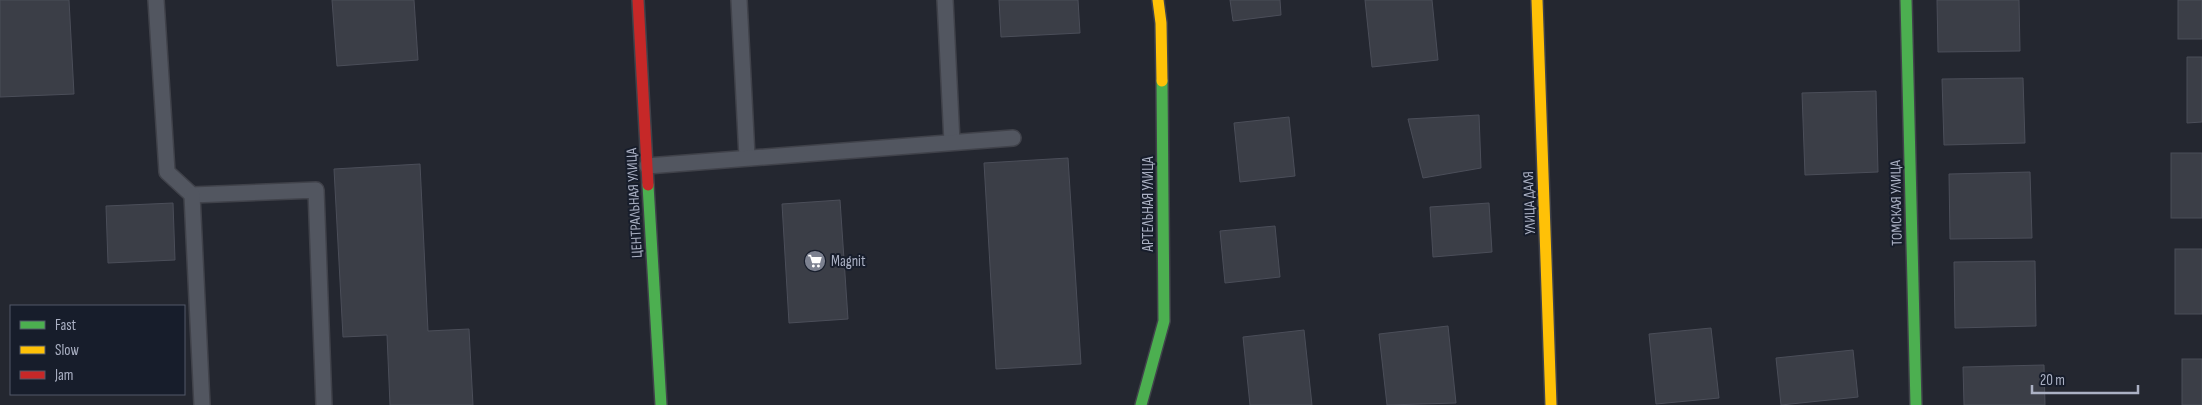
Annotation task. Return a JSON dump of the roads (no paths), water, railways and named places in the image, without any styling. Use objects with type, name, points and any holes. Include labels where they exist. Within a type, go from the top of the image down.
[{"type":"street","name":"ЦЕНТРАЛЬНАЯ УЛИЦА","points":[[638,0],[661,405]]},
{"type":"street","name":"АРТЕЛЬНАЯ УЛИЦА","points":[[1141,405],[1164,320],[1161,23],[1158,0]]},
{"type":"street","name":"УЛИЦА ДАЛЯ","points":[[1537,0],[1551,405]]},
{"type":"street","name":"ТОМСКАЯ УЛИЦА","points":[[1906,0],[1916,405]]},
{"type":"lane","points":[[156,0],[167,172],[192,195],[202,405]]},
{"type":"lane","points":[[739,0],[747,157]]},
{"type":"lane","points":[[945,0],[952,142]]},
{"type":"lane","points":[[647,166],[1013,138]]},
{"type":"lane","points":[[192,195],[316,190],[324,405]]},
{"type":"place","name":"Magnit","points":[[815,261]]}]
